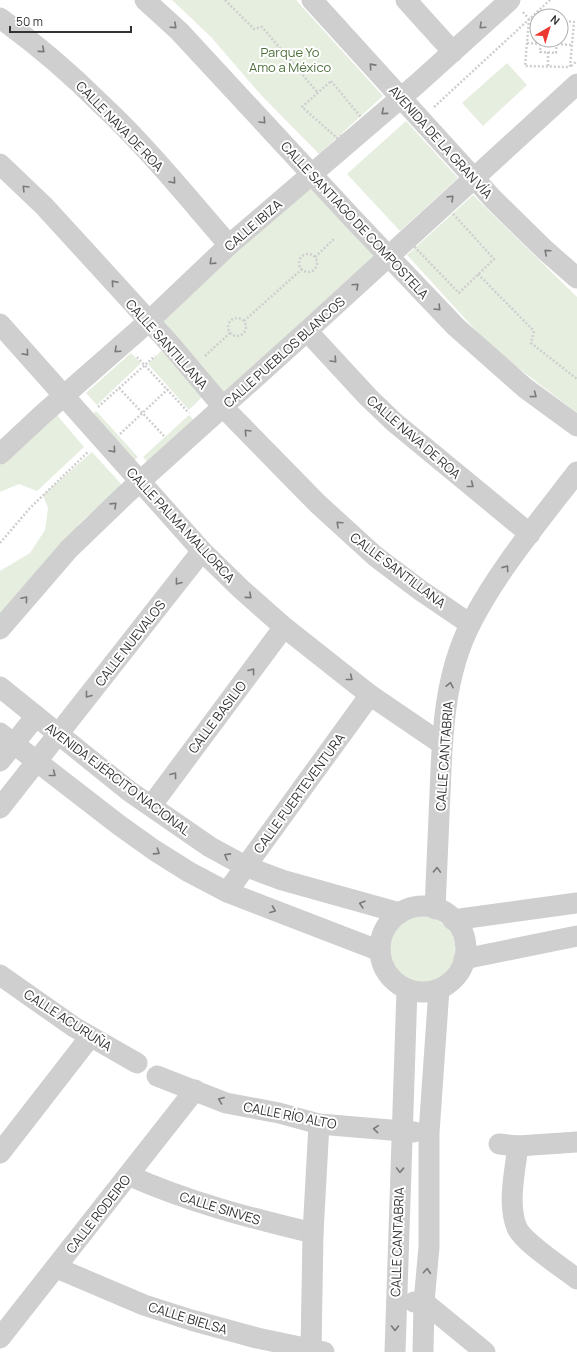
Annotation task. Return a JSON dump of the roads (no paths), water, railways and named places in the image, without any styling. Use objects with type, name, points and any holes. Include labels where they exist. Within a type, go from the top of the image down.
[{"type":"street","name":"CALLE SANTIAGO DE COMPOSTELA","points":[[145,0],[179,31],[312,175],[456,327],[525,388],[577,426]]},
{"type":"street","name":"AVENIDA DE LA GRAN VÍA","points":[[312,0],[473,177],[523,229],[577,278]]},
{"type":"street","points":[[406,0],[453,52]]},
{"type":"street","name":"CALLE IBIZA","points":[[0,454],[148,322],[229,245],[401,98],[510,0]]},
{"type":"street","name":"CALLE NAVA DE ROA","points":[[0,18],[34,44],[103,105],[165,172],[229,245]]},
{"type":"street","name":"CALLE PUEBLOS BLANCOS","points":[[0,630],[69,549],[141,481],[445,205],[473,177],[577,84]]},
{"type":"street","name":"CALLE SANTILLANA","points":[[0,164],[44,206],[148,322],[170,344],[223,407],[318,504],[355,538],[420,590],[470,624]]},
{"type":"street","name":"CALLE PALMA MALLORCA","points":[[0,324],[63,397],[85,420],[111,437],[141,481],[202,551],[284,627],[370,695],[442,744]]},
{"type":"street","name":"CALLE NAVA DE ROA","points":[[307,331],[368,397],[394,422],[530,534]]},
{"type":"street","name":"CALLE CANTABRIA","points":[[435,909],[444,716],[456,659],[470,624],[487,595],[530,534],[577,472]]},
{"type":"street","name":"CALLE NUEVALOS","points":[[36,760],[202,551]]},
{"type":"street","name":"CALLE BASILIO","points":[[151,806],[284,627]]},
{"type":"street","name":"AVENIDA EJÉRCITO NACIONAL","points":[[0,687],[151,806],[210,847],[245,866],[282,880],[400,913]]},
{"type":"street","name":"CALLE FUERTEVENTURA","points":[[227,892],[370,695]]},
{"type":"street","points":[[0,761],[7,738],[36,716]]},
{"type":"street","points":[[7,738],[154,850],[227,892],[380,952]]},
{"type":"street","points":[[0,808],[36,760]]},
{"type":"street","points":[[454,920],[577,903]]},
{"type":"street","points":[[417,907],[435,909],[454,920],[464,938],[464,958],[459,972],[450,982],[439,989],[428,992],[417,992],[398,984],[388,974],[381,961],[381,940],[385,929],[391,920],[400,913],[417,907]]},
{"type":"street","points":[[464,958],[577,936]]},
{"type":"street","name":"CALLE ACURUÑA","points":[[0,975],[90,1037],[137,1063]]},
{"type":"street","name":"CALLE CANTABRIA","points":[[395,1352],[395,1302],[407,989]]},
{"type":"street","points":[[423,1352],[424,1302],[429,1247],[429,1133],[439,989]]},
{"type":"street","points":[[0,1153],[90,1037]]},
{"type":"street","name":"CALLE RÍO ALTO","points":[[157,1076],[226,1102],[279,1113],[319,1124],[429,1133]]},
{"type":"street","name":"CALLE RODEIRO","points":[[0,1338],[57,1268],[195,1090]]},
{"type":"street","points":[[318,1351],[313,1234],[319,1124]]},
{"type":"street","points":[[577,1142],[508,1145],[514,1217],[517,1229],[526,1240],[577,1279]]},
{"type":"street","name":"CALLE SINVES","points":[[128,1175],[190,1200],[256,1220],[313,1234]]},
{"type":"street","name":"CALLE BIELSA","points":[[57,1268],[144,1305],[191,1320],[318,1351]]},
{"type":"street","points":[[395,1302],[424,1302],[485,1352]]},
{"type":"park label","name":"Parque Yo Amo a México","points":[[290,60]]}]
